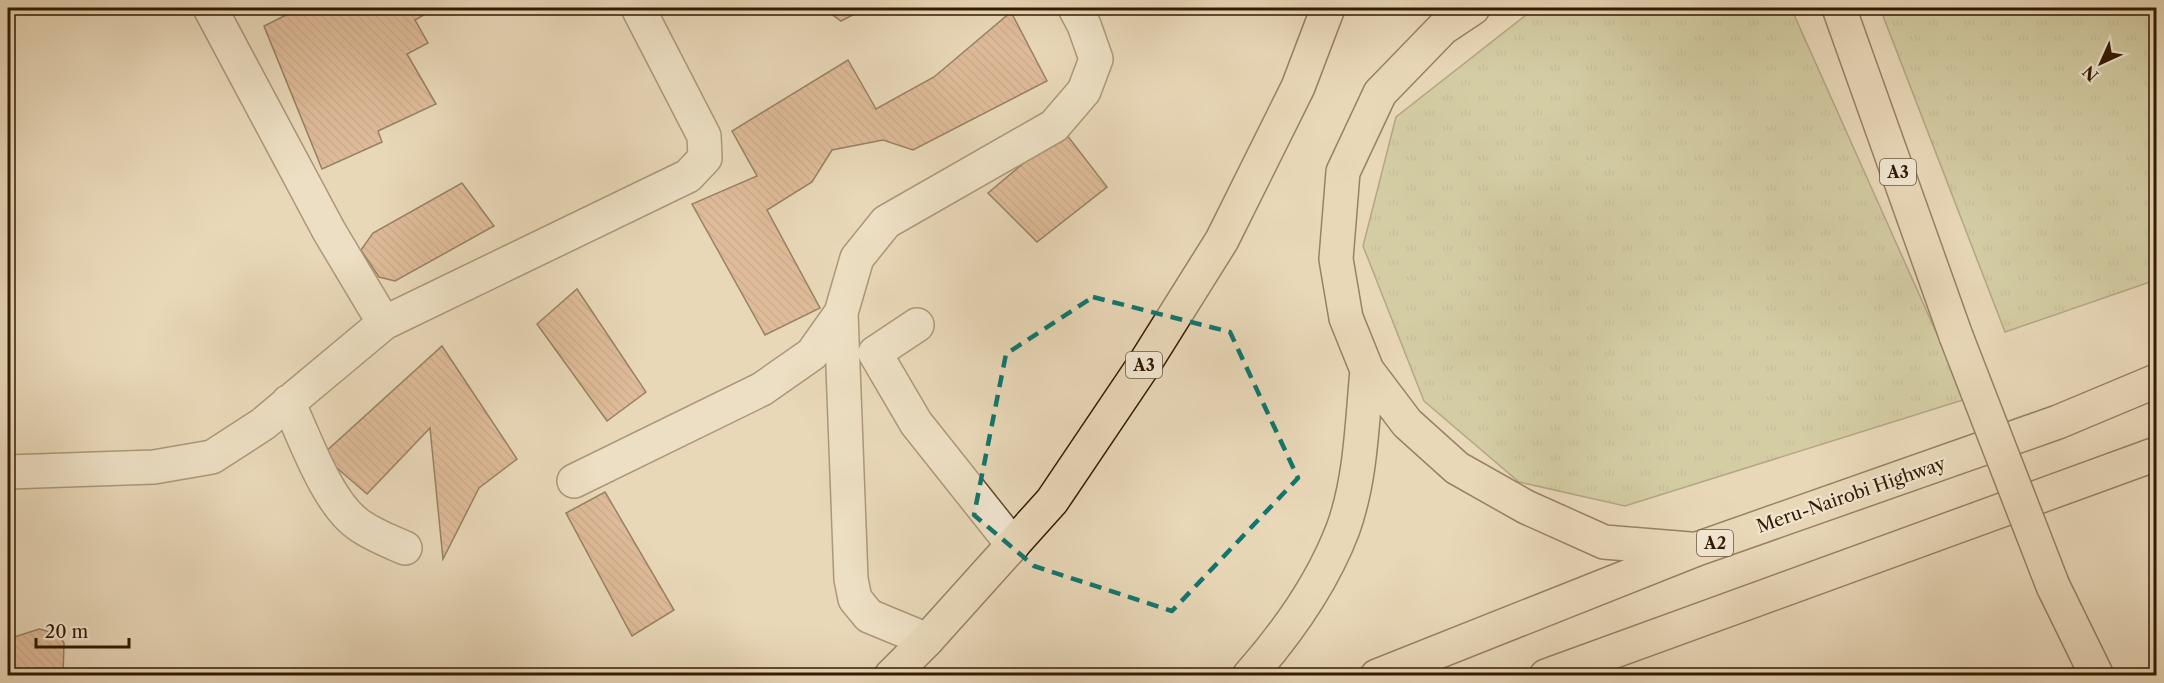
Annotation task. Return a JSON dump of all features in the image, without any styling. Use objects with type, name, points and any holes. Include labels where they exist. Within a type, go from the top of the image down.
[{"type":"highway","name":"A3","points":[[891,675],[927,640],[1052,501],[1146,363],[1222,240],[1298,87],[1328,8]]},
{"type":"highway","points":[[1473,8],[1443,28],[1380,93],[1343,172],[1336,259],[1346,318],[1367,370],[1407,423],[1457,468],[1526,507],[1604,542],[1697,549]]},
{"type":"highway","name":"A3","points":[[1839,8],[1956,336],[2053,586],[2097,675]]},
{"type":"highway","points":[[1249,675],[1276,645],[1312,593],[1343,529],[1356,474],[1367,370]]},
{"type":"highway","name":"Meru-Nairobi Highway","points":[[1377,675],[1697,549],[2058,422],[2157,381]]},
{"type":"highway","points":[[1546,675],[2157,454]]},
{"type":"highway","points":[[1586,675],[1643,640]]},
{"type":"street","points":[[210,8],[328,231],[384,323]]},
{"type":"street","points":[[8,472],[154,466],[212,456],[263,423],[384,323],[688,176],[705,158],[704,136],[638,8]]},
{"type":"street","points":[[927,640],[869,616],[855,599],[851,579],[841,313],[857,258],[886,222],[1054,126],[1084,91],[1096,59],[1084,25],[1075,8]]},
{"type":"street","points":[[574,481],[762,389],[812,354],[841,313]]},
{"type":"street","points":[[917,325],[875,353],[916,423],[1013,545]]},
{"type":"street","points":[[288,402],[338,505],[357,524],[405,548]]},
{"type":"highlighted area","points":[[1093,297],[1230,332],[1298,478],[1172,611],[1034,566],[974,515],[1006,354]]},
{"type":"green space","points":[[1535,8],[1791,8],[1966,399],[1625,506],[1519,482],[1424,401],[1363,246],[1396,117]]},
{"type":"green space","points":[[1880,8],[2156,8],[2156,280],[2005,332]]},
{"type":"building","points":[[300,8],[436,8],[415,20],[428,43],[407,54],[436,104],[378,131],[382,142],[322,169],[264,26]]},
{"type":"building","points":[[823,8],[866,8],[841,21]]},
{"type":"building","points":[[1011,12],[1047,81],[913,150],[883,140],[832,150],[812,182],[767,210],[820,308],[765,335],[692,204],[757,176],[732,131],[848,60],[876,109],[934,77]]},
{"type":"building","points":[[1063,130],[1107,187],[1037,242],[988,193]]},
{"type":"building","points":[[462,183],[494,226],[395,281],[379,277],[361,250],[373,233]]},
{"type":"building","points":[[577,289],[646,392],[607,421],[537,324]]},
{"type":"building","points":[[442,346],[517,459],[479,488],[443,559],[430,428],[367,494],[322,455]]},
{"type":"building","points":[[605,492],[674,610],[632,636],[566,513]]},
{"type":"building","points":[[39,629],[58,634],[64,643],[63,676],[8,676],[8,639]]}]
